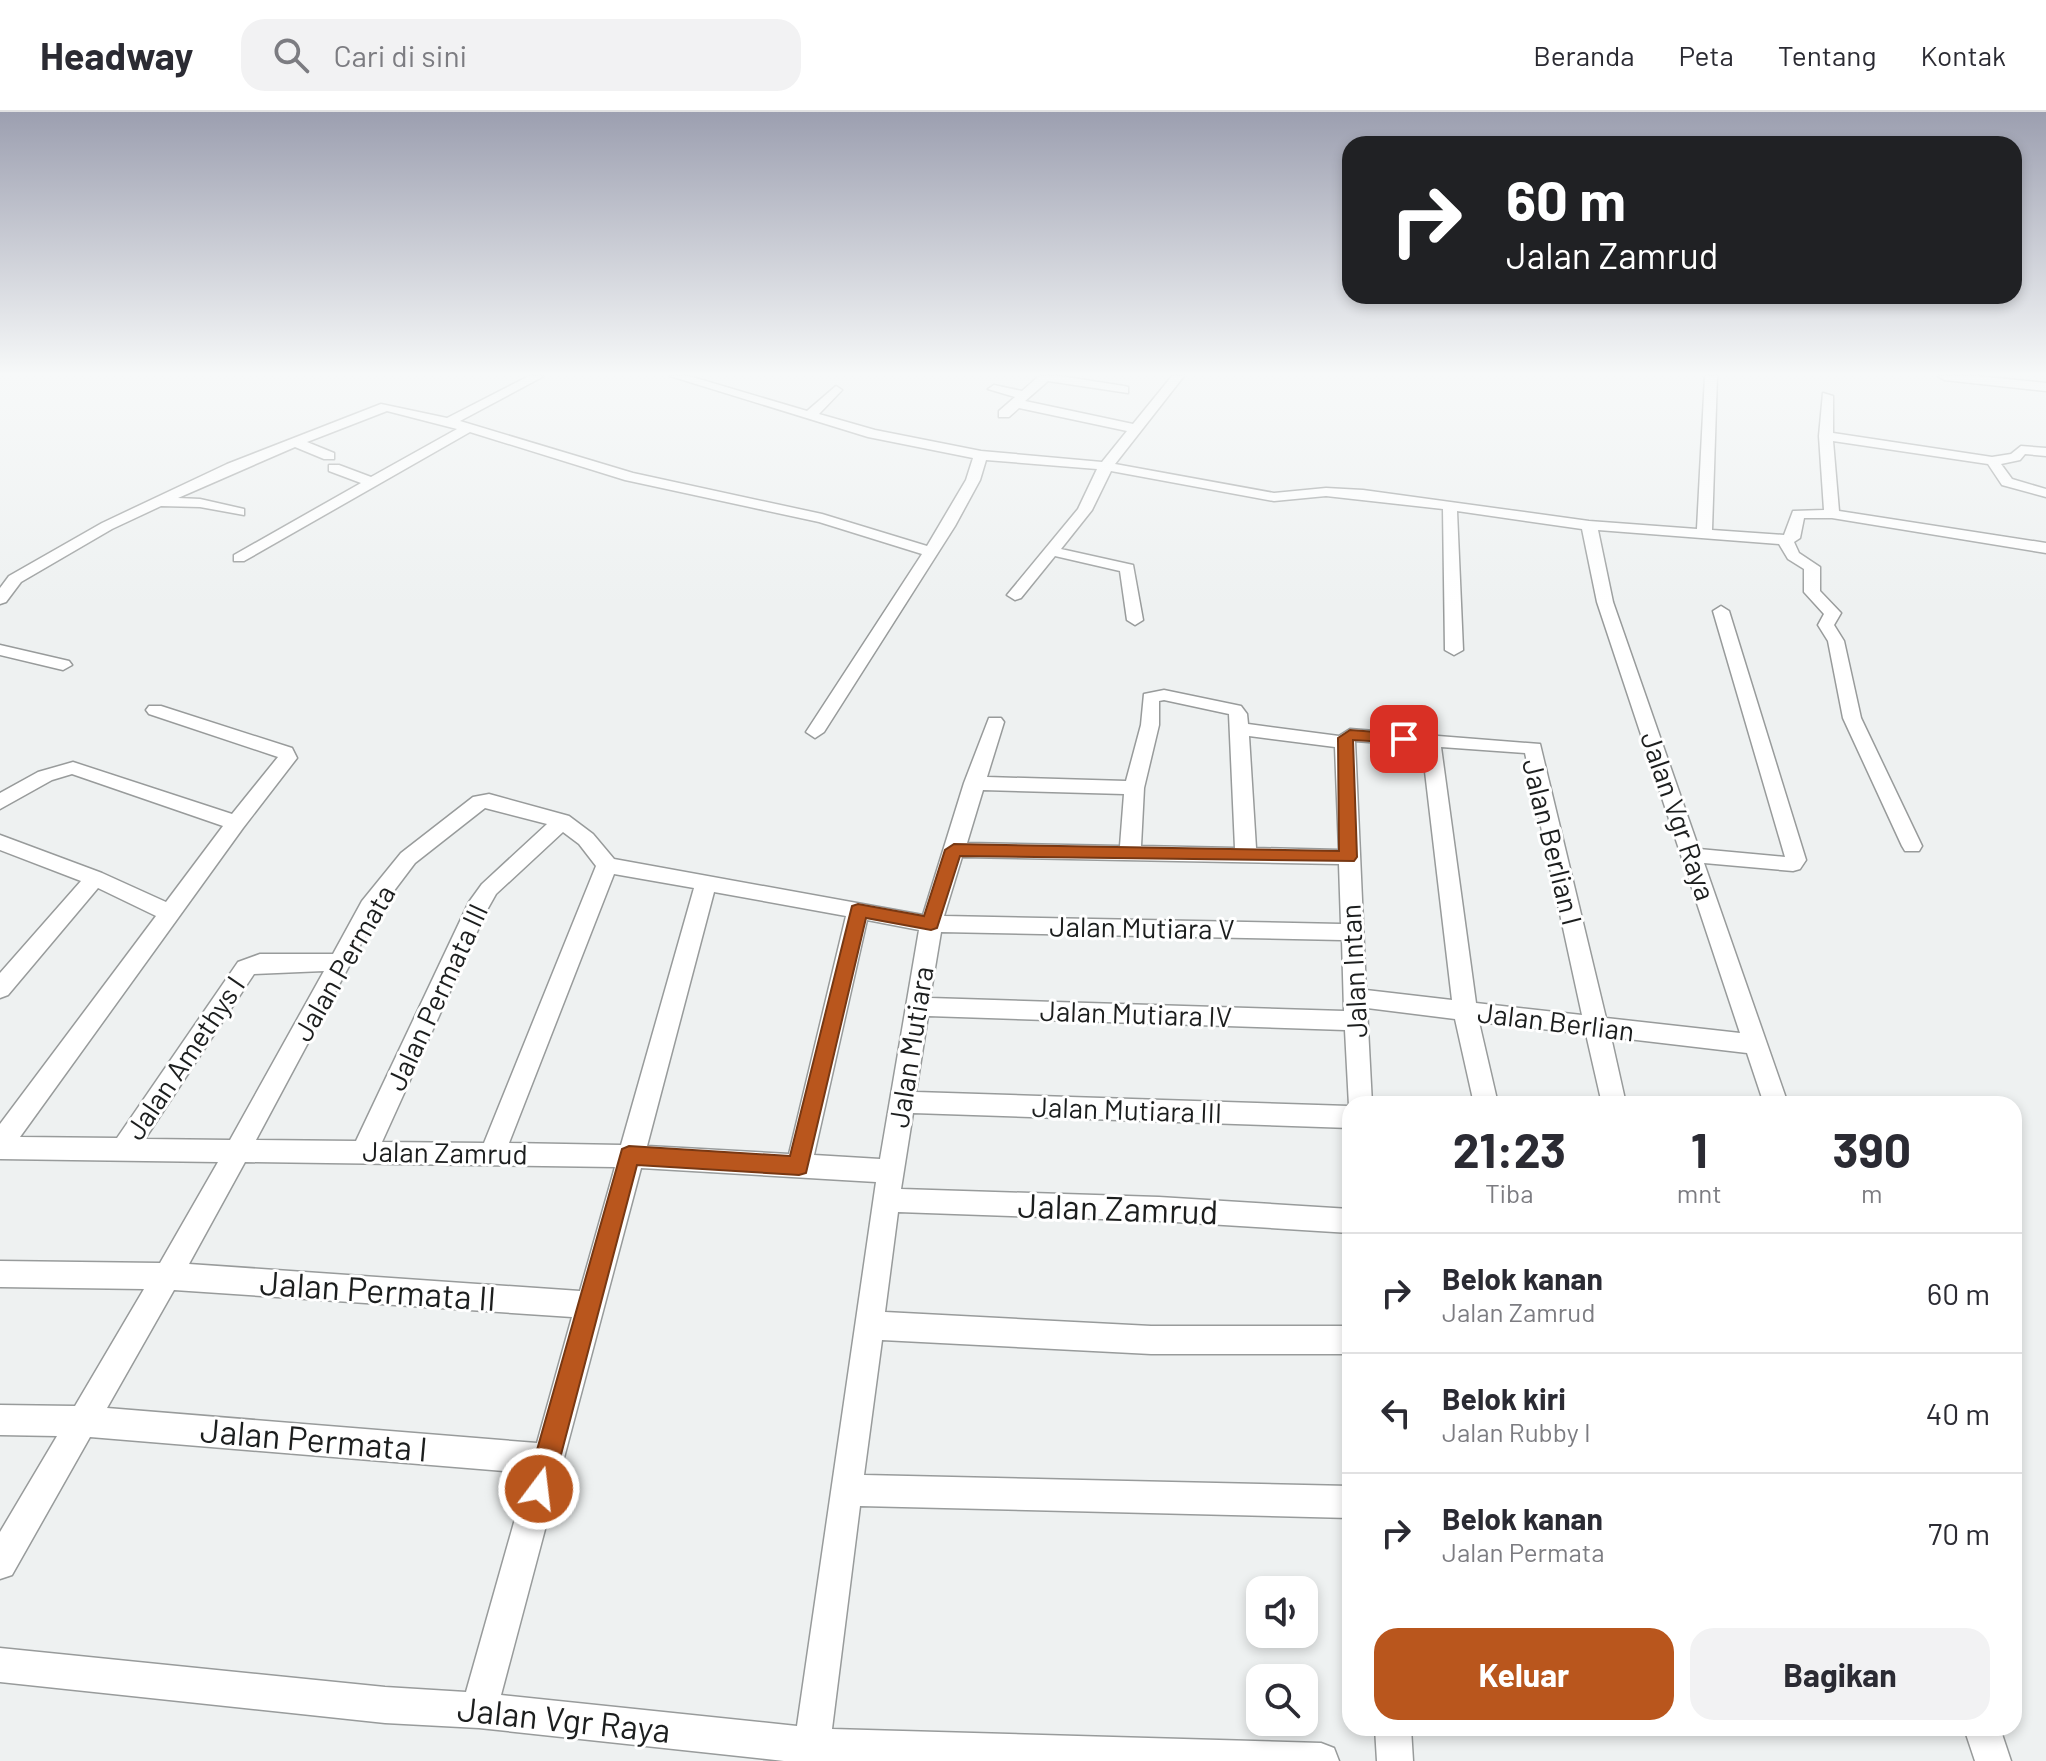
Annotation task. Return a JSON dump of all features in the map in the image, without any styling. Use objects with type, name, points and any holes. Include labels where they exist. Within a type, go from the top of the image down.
[{"type":"street","points":[[0,599],[15,579],[107,526],[206,478],[267,453]]},
{"type":"street","points":[[314,453],[371,482]]},
{"type":"street","points":[[239,558],[423,453]]},
{"type":"street","points":[[550,453],[630,477],[822,518],[931,552]]},
{"type":"street","points":[[969,453],[1106,466],[1254,495],[1274,497],[1343,492],[1589,525],[1785,540],[1792,538],[1798,514],[1832,514],[2046,548]]},
{"type":"street","points":[[1015,595],[1085,510],[1106,466],[1116,453]]},
{"type":"street","points":[[1704,535],[1708,453]]},
{"type":"street","points":[[1827,453],[1832,514]]},
{"type":"street","points":[[1939,453],[1992,461],[2015,457],[2018,453]]},
{"type":"street","points":[[815,732],[931,552],[973,480],[981,455]]},
{"type":"street","points":[[1992,461],[2007,482],[2046,493]]},
{"type":"street","points":[[158,502],[200,503],[239,512]]},
{"type":"street","points":[[1450,505],[1454,650]]},
{"type":"street","name":"Jalan Vgr Raya","points":[[1589,525],[1605,602],[1773,1096]]},
{"type":"street","points":[[1785,540],[1793,556],[1812,567],[1812,592],[1833,613],[1826,625],[1836,641],[1852,718],[1912,846]]},
{"type":"street","points":[[1051,551],[1127,568],[1135,620]]},
{"type":"street","points":[[1692,855],[1786,864],[1793,864],[1796,860],[1721,611]]},
{"type":"street","points":[[0,650],[63,665]]},
{"type":"street","points":[[1130,852],[1134,788],[1150,725],[1150,698],[1154,695],[1235,710],[1238,714],[1246,854]]},
{"type":"street","points":[[0,1146],[236,823],[288,758],[288,755],[155,710]]},
{"type":"street","name":"Jalan Mutiara","points":[[812,1746],[888,1186],[916,1007],[931,924],[995,722]]},
{"type":"street","points":[[1239,729],[1344,742]]},
{"type":"street","name":"Jalan Berlian I","points":[[1344,742],[1350,735],[1533,748],[1596,1027]]},
{"type":"street","points":[[1431,741],[1465,1011],[1484,1096]]},
{"type":"street","name":"Jalan Intan","points":[[1344,742],[1360,1096]]},
{"type":"street","points":[[0,802],[45,776],[73,768],[236,823]]},
{"type":"street","points":[[974,783],[1134,788]]},
{"type":"street","name":"Jalan Permata","points":[[0,1563],[167,1276],[370,907],[408,858],[474,805],[489,801],[562,821],[586,839],[607,865]]},
{"type":"street","name":"Jalan Permata III","points":[[364,1152],[477,908],[489,889],[562,821]]},
{"type":"street","points":[[0,842],[95,878],[172,914]]},
{"type":"street","points":[[954,850],[1348,857]]},
{"type":"street","points":[[492,1154],[607,865],[931,924]]},
{"type":"street","points":[[0,989],[9,964],[95,878]]},
{"type":"street","points":[[479,1710],[706,883]]},
{"type":"street","points":[[799,1166],[858,911]]},
{"type":"street","name":"Jalan Mutiara V","points":[[931,924],[1352,932]]},
{"type":"street","name":"Jalan Amethys I","points":[[123,1150],[246,968],[260,963],[342,962]]},
{"type":"street","name":"Jalan Mutiara IV","points":[[916,1007],[1355,1010]]},
{"type":"street","name":"Jalan Berlian","points":[[1355,1010],[1465,1011],[1757,1045]]},
{"type":"street","points":[[1596,1027],[1612,1096]]},
{"type":"street","name":"Jalan Mutiara III","points":[[903,1102],[1342,1117]]},
{"type":"street","name":"Jalan Zamrud","points":[[0,1146],[629,1156],[799,1166],[888,1186],[1159,1209],[1342,1220]]},
{"type":"street","name":"Jalan Permata II","points":[[0,1274],[167,1276],[589,1305]]},
{"type":"street","points":[[869,1325],[1151,1340],[1342,1340]]},
{"type":"street","name":"Jalan Permata I","points":[[0,1420],[82,1421],[547,1459]]},
{"type":"street","points":[[847,1490],[1342,1502]]},
{"type":"street","name":"Jalan Vgr Raya","points":[[0,1665],[385,1705],[479,1710],[812,1746],[1321,1761]]},
{"type":"street","points":[[1393,1736],[1395,1761]]},
{"type":"street","points":[[1985,1736],[1993,1761]]},
{"type":"route","points":[[539,1489],[629,1156],[799,1166],[858,911],[931,924],[954,850],[1348,857],[1345,738],[1350,735],[1404,739]]}]
